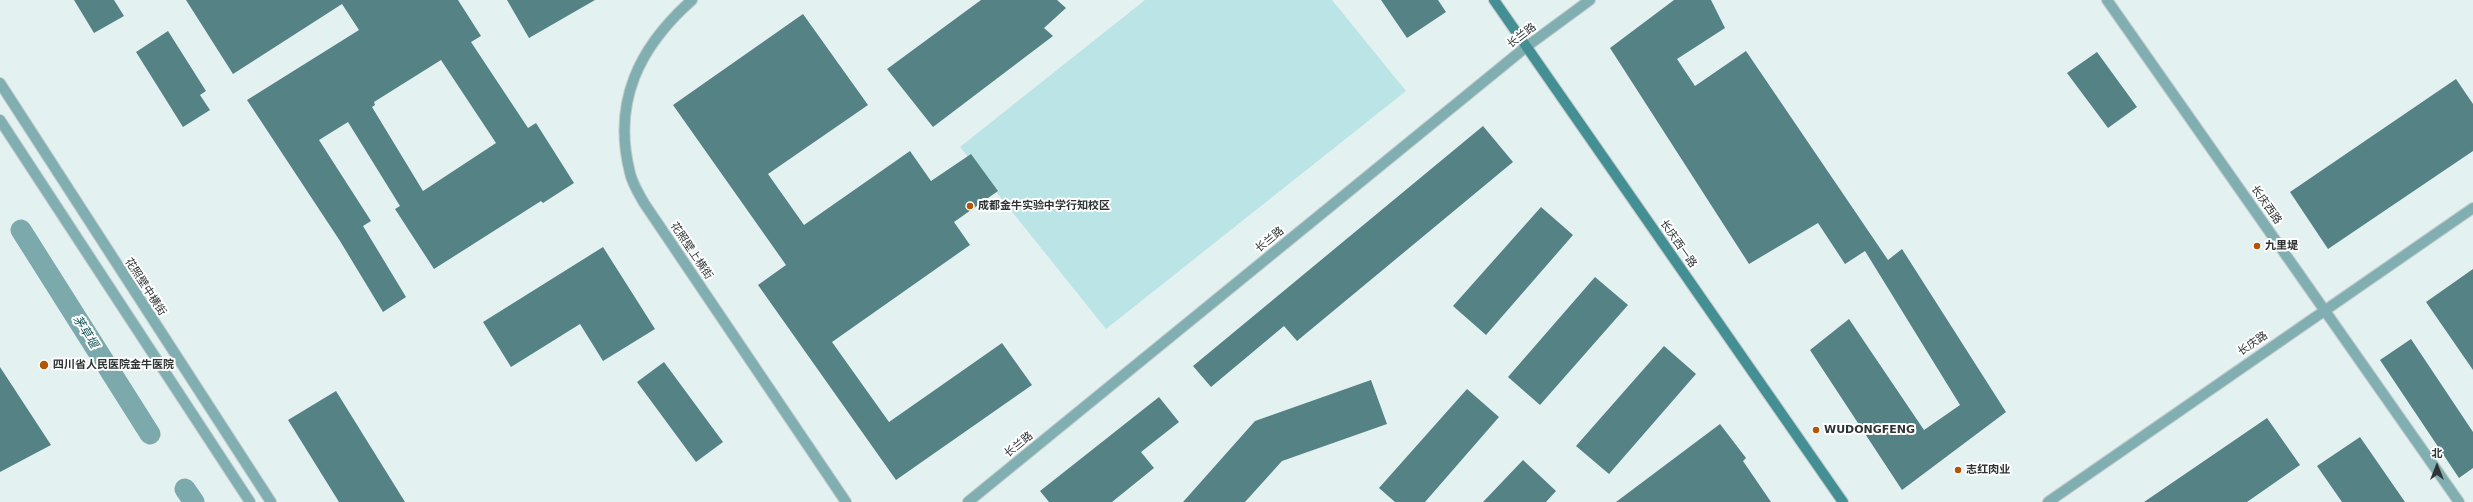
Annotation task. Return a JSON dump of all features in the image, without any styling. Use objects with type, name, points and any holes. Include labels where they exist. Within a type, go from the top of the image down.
[{"type":"main road","name":"长庆西一路","points":[[1494,0],[1843,502]]},
{"type":"street","name":"花照壁上横街","points":[[692,0],[670,19],[634,74],[625,110],[625,143],[630,174],[644,204],[846,502]]},
{"type":"street","name":"长兰路","points":[[968,502],[1526,47],[1590,0]]},
{"type":"street","name":"长庆西路","points":[[2107,0],[2459,502]]},
{"type":"street","name":"花照壁中横街","points":[[0,83],[271,502]]},
{"type":"street","points":[[0,120],[250,502]]},
{"type":"street","name":"长庆路","points":[[2048,502],[2473,208]]},
{"type":"shaded area","points":[[1145,0],[1332,0],[1406,91],[1106,329],[960,147]]},
{"type":"building","points":[[74,0],[114,0],[124,16],[94,33]]},
{"type":"building","points":[[186,0],[458,0],[481,36],[471,42],[528,128],[536,123],[574,183],[543,203],[541,201],[434,269],[395,209],[400,206],[348,122],[319,140],[371,221],[363,226],[406,297],[383,312],[340,241],[247,100],[359,30],[342,4],[233,74]],"holes":[[[441,60],[496,143],[423,191],[372,107],[375,105],[374,102]]]},
{"type":"building","points":[[507,0],[595,0],[529,38]]},
{"type":"building","points":[[981,0],[1057,0],[1066,8],[1044,28],[1053,36],[933,127],[887,69]]},
{"type":"building","points":[[1381,0],[1438,0],[1446,12],[1407,38]]},
{"type":"building","points":[[1674,0],[1711,0],[1725,28],[1677,59],[1695,86],[1746,51],[1888,260],[1902,249],[2006,412],[1902,490],[1810,350],[1849,319],[1924,430],[1960,405],[1865,251],[1845,264],[1818,223],[1749,264],[1610,48]]},
{"type":"building","points":[[803,14],[868,105],[768,174],[804,225],[910,151],[931,181],[971,154],[998,191],[954,222],[970,245],[832,342],[889,422],[1002,343],[1032,385],[896,480],[758,285],[786,265],[673,105]]},
{"type":"building","points":[[168,31],[206,91],[200,95],[210,110],[183,127],[136,52]]},
{"type":"building","points":[[2097,52],[2137,107],[2108,128],[2067,73]]},
{"type":"building","points":[[2456,79],[2473,104],[2473,151],[2328,249],[2290,192]]},
{"type":"building","points":[[1483,126],[1513,162],[1297,341],[1284,326],[1211,387],[1193,366]]},
{"type":"building","points":[[1541,207],[1573,235],[1486,335],[1453,306]]},
{"type":"building","points":[[603,247],[655,329],[603,361],[580,324],[511,367],[483,322]]},
{"type":"building","points":[[2473,269],[2473,370],[2426,302]]},
{"type":"building","points":[[1595,277],[1628,305],[1540,405],[1508,377]]},
{"type":"building","points":[[2411,339],[2473,432],[2473,468],[2459,478],[2380,360]]},
{"type":"building","points":[[1664,346],[1696,374],[1609,474],[1576,446]]},
{"type":"building","points":[[664,362],[723,442],[696,462],[637,382]]},
{"type":"building","points":[[0,367],[51,445],[0,472]]},
{"type":"building","points":[[1371,380],[1387,424],[1282,461],[1245,502],[1183,502],[1255,421]]},
{"type":"building","points":[[1467,389],[1499,417],[1425,502],[1395,502],[1379,488]]},
{"type":"building","points":[[336,391],[405,502],[339,502],[288,420]]},
{"type":"building","points":[[1159,397],[1179,422],[1141,452],[1154,468],[1112,502],[1049,502],[1040,491]]},
{"type":"building","points":[[2267,418],[2300,465],[2247,502],[2144,502]]},
{"type":"building","points":[[1720,424],[1746,458],[1743,461],[1771,502],[1616,502]]},
{"type":"building","points":[[2360,437],[2405,502],[2342,502],[2317,466]]},
{"type":"building","points":[[1523,460],[1556,491],[1546,502],[1483,502]]},
{"type":"waterway","name":"茅草堰","points":[[21,230],[150,434]]},
{"type":"waterway","name":"茅草堰","points":[[185,489],[194,502]]},
{"type":"place","name":"成都金牛实验中学行知校区","points":[[970,206]]},
{"type":"place","name":"九里堤","points":[[2257,246]]},
{"type":"place","name":"四川省人民医院金牛医院","points":[[44,365]]},
{"type":"place","name":"WUDONGFENG","points":[[1816,430]]},
{"type":"place","name":"志红肉业","points":[[1958,470]]}]
